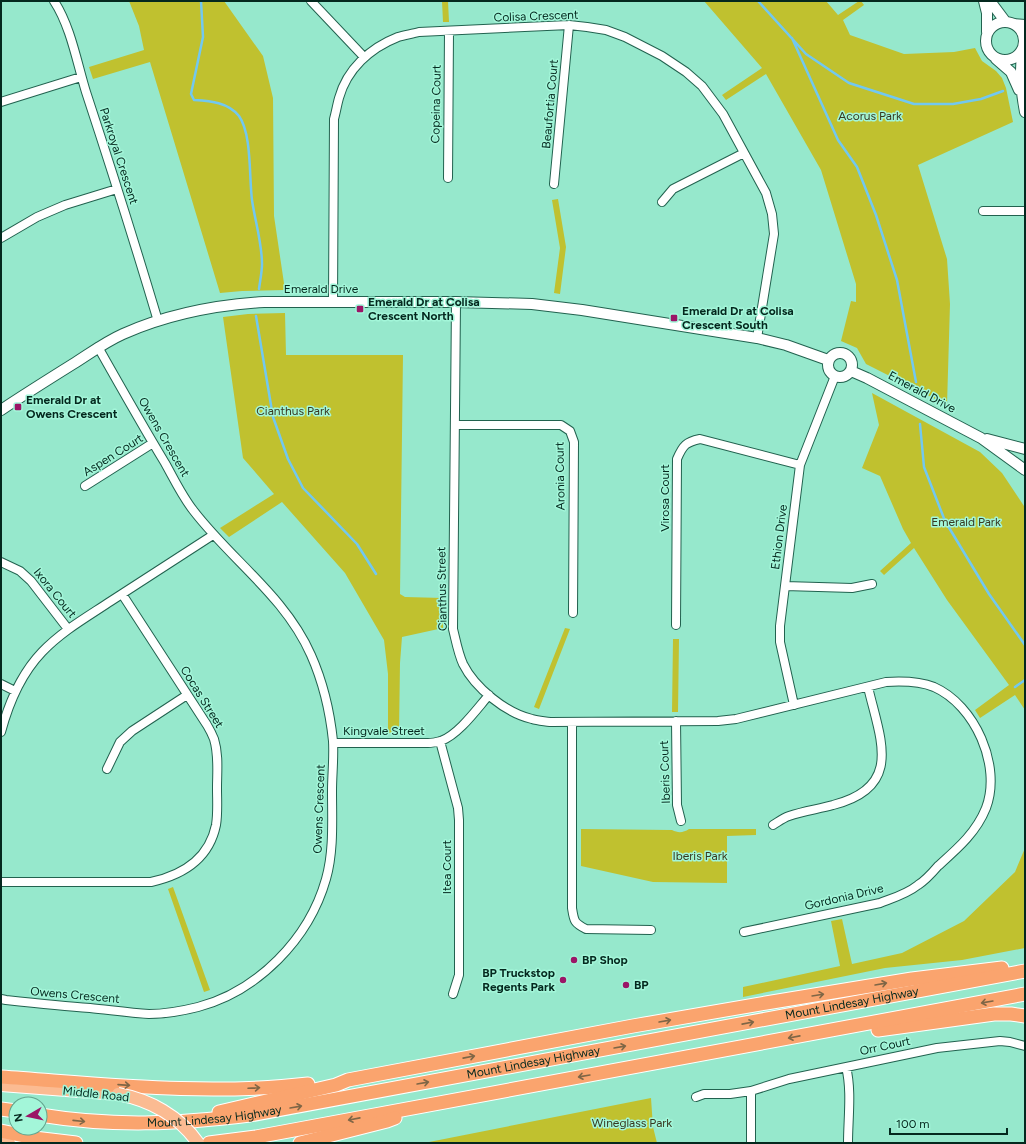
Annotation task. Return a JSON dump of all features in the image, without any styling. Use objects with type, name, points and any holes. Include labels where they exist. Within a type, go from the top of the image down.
[{"type":"highway","points":[[1,1077],[158,1087],[218,1089],[282,1087],[335,1080],[348,1080],[633,1026],[766,1003],[912,979],[1025,965]]},
{"type":"highway","name":"Mount Lindesay Highway","points":[[48,1116],[90,1122],[161,1124],[202,1121],[258,1114],[1025,971]]},
{"type":"highway","name":"Mount Lindesay Highway","points":[[210,1143],[256,1137],[1025,994]]},
{"type":"highway","points":[[833,1030],[860,1033],[994,1014],[1025,1016]]},
{"type":"highway","points":[[202,1121],[216,1112],[336,1085],[348,1080]]},
{"type":"highway","points":[[300,1143],[387,1121],[420,1106]]},
{"type":"highway","points":[[1,1131],[34,1138],[76,1143]]},
{"type":"main road","name":"Middle Road","points":[[1,1085],[118,1094],[143,1101],[159,1108],[188,1130],[198,1143]]},
{"type":"main road","points":[[1,1141],[9,1143]]},
{"type":"street","name":"Parkroyal Crescent","points":[[54,1],[66,26],[158,321]]},
{"type":"street","points":[[311,1],[364,57]]},
{"type":"street","points":[[984,1],[987,14],[987,32],[985,37],[987,48],[994,57],[1011,72],[1022,96]]},
{"type":"street","points":[[990,1],[1009,22],[1021,30],[1024,43],[1020,62],[1022,96],[1025,112]]},
{"type":"street","points":[[987,32],[995,24],[1009,22],[1025,24]]},
{"type":"street","name":"Colisa Crescent","points":[[333,302],[334,120],[339,98],[345,82],[364,57],[380,46],[398,37],[419,32],[569,25],[587,26],[606,30],[625,37],[662,56],[686,72],[702,86],[724,114],[766,193],[772,214],[774,234],[757,338]]},
{"type":"street","name":"Beaufortia Court","points":[[554,184],[569,25]]},
{"type":"street","name":"Copeina Court","points":[[448,178],[449,31]]},
{"type":"street","points":[[994,57],[1005,60],[1016,57],[1024,43]]},
{"type":"street","points":[[1,102],[81,77]]},
{"type":"street","points":[[662,202],[673,190],[744,153]]},
{"type":"street","points":[[1,238],[37,217],[65,205],[117,189]]},
{"type":"street","points":[[983,211],[1025,211]]},
{"type":"street","name":"Emerald Drive","points":[[1,410],[98,348],[122,335],[182,313],[236,303],[456,302],[557,306],[757,338],[786,345],[828,360]]},
{"type":"street","name":"Cianthus Street","points":[[456,302],[453,629],[457,647],[464,665],[477,683],[489,695],[508,709],[531,719],[550,722],[718,721],[736,719],[794,705]]},
{"type":"street","name":"Owens Crescent","points":[[1,998],[14,1001],[148,1014],[158,1014],[181,1010],[213,1002],[254,979],[274,964],[292,945],[306,924],[317,903],[326,879],[331,848],[333,743],[329,713],[321,683],[310,654],[279,604],[261,583],[213,535],[191,508],[98,348]]},
{"type":"street","points":[[837,352],[845,353],[851,359],[851,371],[849,374],[842,377],[835,376],[829,371],[828,360],[830,356],[837,352]]},
{"type":"street","name":"Emerald Drive","points":[[851,371],[981,438],[1025,470]]},
{"type":"street","name":"Ethion Drive","points":[[794,705],[780,642],[780,626],[800,464],[835,376]]},
{"type":"street","name":"Aronia Court","points":[[456,425],[561,425],[570,430],[574,442],[573,614]]},
{"type":"street","name":"Emerald Drive","points":[[981,438],[1025,449]]},
{"type":"street","name":"Virosa Court","points":[[676,624],[677,459],[682,448],[689,442],[700,439],[800,464]]},
{"type":"street","name":"Aspen Court","points":[[85,486],[153,443]]},
{"type":"street","points":[[1025,454],[1025,466]]},
{"type":"street","points":[[1,732],[6,713],[15,691],[28,670],[42,652],[68,629],[213,535]]},
{"type":"street","name":"Ixora Court","points":[[1,562],[20,571],[31,581],[68,629]]},
{"type":"street","points":[[785,586],[852,588],[872,584]]},
{"type":"street","name":"Cocas Street","points":[[1,882],[151,882],[168,878],[187,869],[199,859],[210,842],[216,824],[217,758],[214,739],[188,695],[122,594]]},
{"type":"street","name":"Gordonia Drive","points":[[744,932],[880,902],[901,895],[919,885],[967,840],[978,825],[986,806],[990,789],[990,770],[987,754],[973,721],[961,706],[934,687],[916,682],[886,682],[794,705]]},
{"type":"street","points":[[1,684],[15,691]]},
{"type":"street","points":[[773,826],[788,816],[858,797],[868,789],[878,777],[882,764],[882,750],[868,687]]},
{"type":"street","points":[[107,769],[120,742],[132,731],[188,695]]},
{"type":"street","name":"Kingvale Street","points":[[333,743],[428,743],[440,741],[450,736],[460,727],[489,695]]},
{"type":"street","name":"Iberis Court","points":[[676,721],[677,805],[681,821]]},
{"type":"street","points":[[572,722],[572,908],[574,919],[577,924],[586,929],[651,930]]},
{"type":"street","name":"Itea Court","points":[[440,741],[460,820],[459,975],[453,994]]},
{"type":"street","name":"Orr Court","points":[[696,1097],[704,1094],[730,1094],[751,1091],[789,1079],[937,1048],[1000,1041],[1025,1046]]},
{"type":"street","points":[[846,1067],[848,1074],[848,1143]]},
{"type":"street","points":[[751,1091],[751,1143]]},
{"type":"green space","points":[[129,1],[224,1],[263,56],[273,98],[274,216],[285,290],[220,293],[150,62],[93,79],[89,67],[144,50],[139,26]]},
{"type":"green space","points":[[442,1],[448,1],[449,22],[443,22]]},
{"type":"green space","name":"Acorus Park","points":[[704,1],[826,1],[838,15],[861,1],[864,5],[843,20],[850,35],[904,54],[954,52],[975,48],[982,61],[996,71],[1002,78],[1006,88],[1013,122],[918,165],[947,259],[950,304],[947,405],[866,364],[857,348],[841,341],[851,301],[856,302],[856,284],[821,170],[766,74],[726,100],[722,95],[762,68]]},
{"type":"green space","points":[[558,199],[566,247],[560,294],[554,293],[560,248],[552,200]]},
{"type":"green space","name":"Cianthus Park","points":[[285,313],[286,355],[403,355],[400,594],[405,597],[443,598],[443,628],[402,637],[399,733],[388,733],[388,674],[384,640],[345,573],[282,502],[229,537],[220,528],[274,494],[243,458],[223,317],[248,314]]},
{"type":"green space","name":"Emerald Park","points":[[872,393],[980,452],[1002,473],[1024,506],[1025,710],[1015,695],[980,718],[975,710],[1009,685],[947,600],[914,548],[884,575],[880,571],[911,543],[903,529],[880,476],[862,468],[879,425]]},
{"type":"green space","points":[[565,628],[570,629],[539,709],[534,707]]},
{"type":"green space","points":[[673,639],[679,639],[678,712],[672,712]]},
{"type":"green space","name":"Iberis Park","points":[[581,829],[672,830],[680,832],[689,829],[756,829],[756,835],[727,836],[727,883],[653,882],[581,866]]},
{"type":"green space","points":[[1025,848],[1025,948],[962,960],[885,968],[743,997],[743,987],[840,966],[831,921],[842,919],[852,964],[902,953],[964,921],[1015,872]]},
{"type":"green space","points":[[173,887],[210,990],[204,992],[168,889]]},
{"type":"green space","name":"Wineglass Park","points":[[651,1098],[653,1127],[657,1143],[424,1143]]},
{"type":"waterway","points":[[201,1],[203,37],[191,94],[194,100],[218,103],[230,108],[235,111],[243,124],[248,145],[252,200],[262,256],[262,270],[259,289]]},
{"type":"waterway","points":[[758,1],[806,54],[849,83],[914,104],[953,104],[981,99],[1003,91]]},
{"type":"waterway","points":[[792,38],[838,140],[857,167],[876,215],[897,280],[916,382]]},
{"type":"waterway","points":[[256,316],[273,417],[288,459],[303,488],[357,544],[376,574]]},
{"type":"waterway","points":[[920,424],[924,467],[945,521],[989,594],[1025,645]]},
{"type":"waterway","points":[[1015,687],[1025,680]]},
{"type":"place","name":"Emerald Dr at Colisa Crescent North","points":[[360,309]]},
{"type":"place","name":"Emerald Dr at Colisa Crescent South","points":[[674,318]]},
{"type":"place","name":"Emerald Dr at Owens Crescent","points":[[18,407]]},
{"type":"place","name":"BP Shop","points":[[574,960]]},
{"type":"place","name":"BP Truckstop Regents Park","points":[[563,980]]},
{"type":"place","name":"BP","points":[[626,985]]}]
